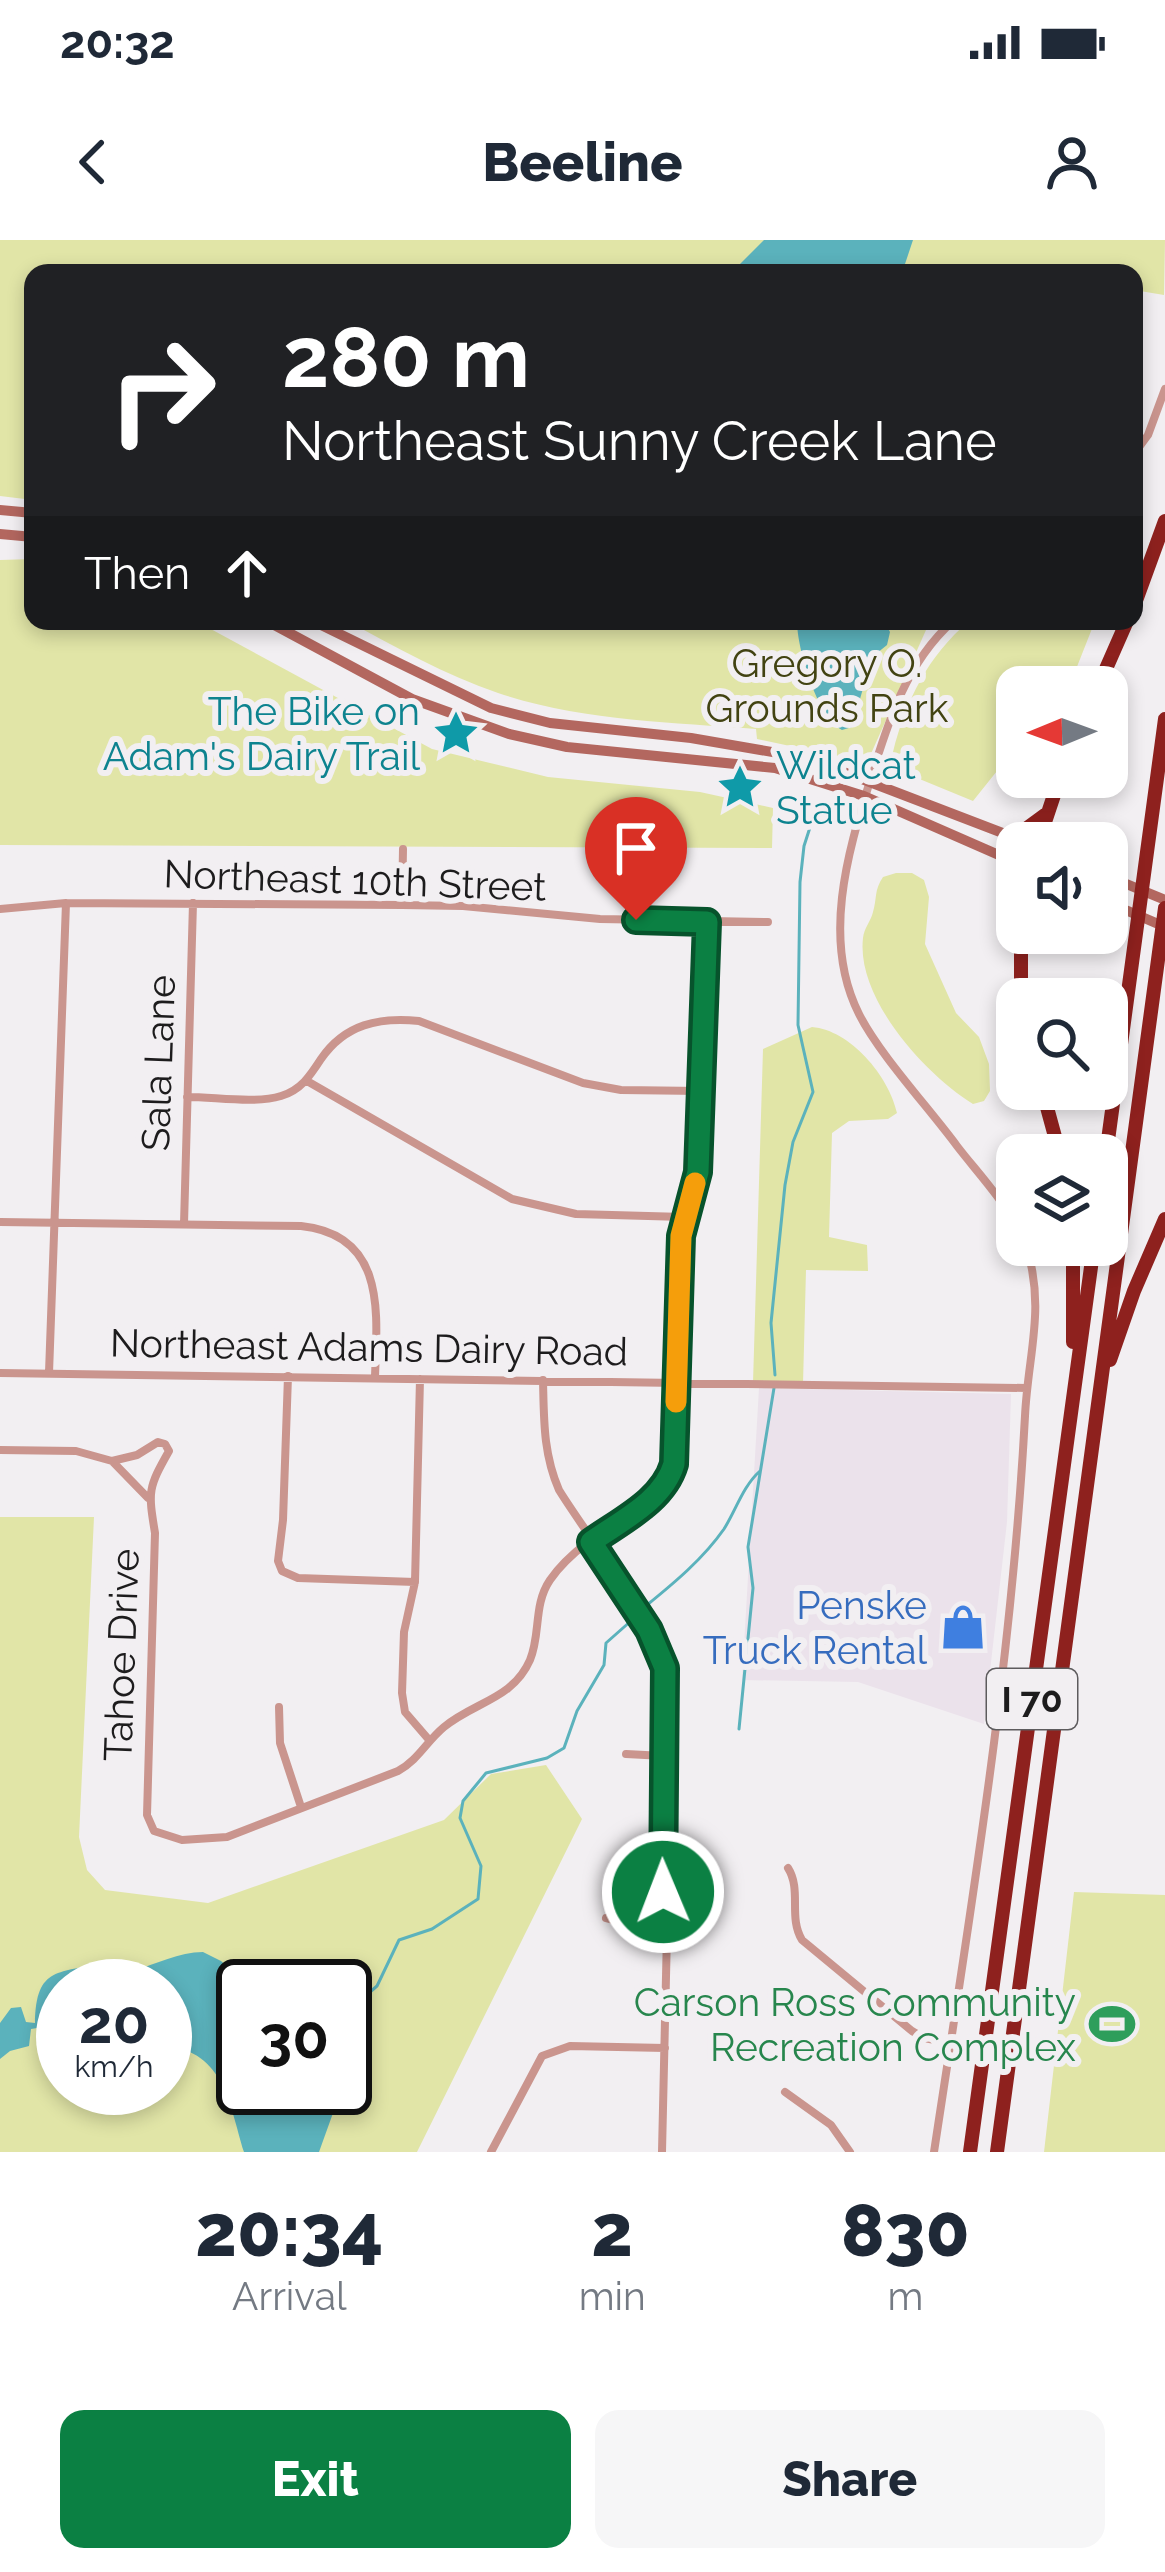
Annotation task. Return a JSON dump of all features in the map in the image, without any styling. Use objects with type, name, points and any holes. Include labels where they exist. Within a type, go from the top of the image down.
[{"type":"highway","points":[[1143,581],[1165,520]]},
{"type":"highway","points":[[1107,666],[1123,630]]},
{"type":"highway","points":[[1109,1134],[1165,719]]},
{"type":"highway","points":[[1040,822],[1052,798]]},
{"type":"highway","points":[[1040,822],[1045,815]]},
{"type":"highway","name":"I 70","points":[[998,2152],[1165,904]]},
{"type":"highway","points":[[1099,1393],[1165,1219]]},
{"type":"highway","points":[[1071,1412],[1073,1266]]},
{"type":"highway","name":"I 70","points":[[970,2152],[1091,1266]]},
{"type":"main road","points":[[284,630],[412,699],[509,734],[567,747],[776,768],[865,796],[996,854]]},
{"type":"main road","points":[[331,630],[491,708],[550,723],[691,738],[807,758],[996,829]]},
{"type":"main road","points":[[1128,886],[1165,904]]},
{"type":"main road","points":[[1128,911],[1165,927]]},
{"type":"street","points":[[1143,441],[1165,389]]},
{"type":"street","points":[[943,630],[912,668],[870,780],[839,922],[848,987],[860,1017],[996,1200]]},
{"type":"street","points":[[403,849],[403,905]]},
{"type":"street","points":[[49,1373],[66,903]]},
{"type":"street","name":"Northeast 10th Street","points":[[0,909],[66,903],[463,906],[600,919],[767,922]]},
{"type":"street","name":"Sala Lane","points":[[184,1224],[193,903]]},
{"type":"street","points":[[279,1707],[284,1761],[301,1807],[419,1759],[430,1741],[462,1715],[512,1687],[532,1656],[536,1615],[547,1584],[566,1561],[659,1494],[669,1480],[674,1464],[684,1217],[698,1172],[707,922]]},
{"type":"street","points":[[188,1097],[280,1096],[307,1081],[327,1051],[352,1029],[400,1018],[583,1083],[621,1090],[701,1091]]},
{"type":"street","points":[[307,1081],[512,1199],[576,1214],[684,1217]]},
{"type":"street","points":[[0,1222],[313,1227],[352,1249],[367,1268],[377,1302],[375,1377]]},
{"type":"street","points":[[934,2152],[1018,1545],[1026,1388],[1038,1310],[1032,1266]]},
{"type":"street","name":"Northeast Adams Dairy Road","points":[[0,1373],[1026,1388]]},
{"type":"street","points":[[288,1376],[284,1520],[278,1562],[282,1570],[298,1578],[415,1582]]},
{"type":"street","points":[[419,1379],[415,1582],[404,1632],[402,1693],[405,1712],[430,1741]]},
{"type":"street","points":[[543,1380],[549,1468],[647,1627],[661,1655],[668,1685],[662,2152]]},
{"type":"street","name":"Tahoe Drive","points":[[112,1461],[135,1456],[155,1444],[165,1444],[169,1451],[154,1472],[148,1498],[155,1533],[146,1815],[154,1832],[164,1838],[195,1841],[227,1837],[301,1807]]},
{"type":"street","points":[[0,1450],[76,1451],[112,1461]]},
{"type":"street","name":"Tahoe Drive","points":[[112,1461],[148,1498]]},
{"type":"street","points":[[626,1754],[664,1756]]},
{"type":"street","points":[[788,1868],[795,1878],[794,1918],[802,1940],[912,2031],[951,2043]]},
{"type":"street","points":[[606,1918],[667,1933]]},
{"type":"street","points":[[491,2152],[542,2056],[570,2046],[665,2048]]},
{"type":"street","points":[[785,2092],[831,2125],[850,2152]]},
{"type":"shaded area","points":[[759,1388],[1011,1394],[1007,1522],[984,1724],[858,1682],[742,1680]]},
{"type":"green space","points":[[0,240],[1165,240],[1164,295],[1143,292],[1143,264],[24,264],[24,499],[0,496]]},
{"type":"green space","points":[[24,559],[24,630],[213,630],[432,749],[548,777],[700,792],[773,808],[772,848],[0,845],[0,560]]},
{"type":"green space","name":"Gregory O. Grounds Park","points":[[364,630],[926,630],[870,756],[860,761],[757,739],[756,729],[626,719],[530,702],[421,660]]},
{"type":"green space","points":[[960,630],[1091,630],[1077,666],[996,666],[996,772],[973,801],[900,771],[893,752],[921,680]]},
{"type":"green space","points":[[896,873],[912,873],[924,880],[929,897],[925,944],[956,1013],[979,1037],[989,1064],[990,1091],[984,1101],[973,1104],[916,1055],[882,1010],[871,986],[864,961],[864,934],[880,882]]},
{"type":"green space","points":[[812,1027],[840,1036],[866,1057],[886,1084],[897,1113],[888,1119],[849,1121],[832,1133],[829,1237],[867,1245],[868,1271],[806,1270],[803,1384],[753,1383],[763,1049]]},
{"type":"green space","points":[[0,1517],[94,1517],[79,1837],[87,1870],[105,1890],[208,1903],[444,1820],[491,1774],[546,1765],[582,1819],[417,2152],[0,2152]]},
{"type":"green space","name":"Carson Ross Community Recreation Complex","points":[[1074,1892],[1165,1895],[1165,2152],[1044,2152]]},
{"type":"water","points":[[764,240],[913,240],[905,264],[740,264]]},
{"type":"water","points":[[798,630],[889,630],[887,645],[872,657],[852,727],[842,730],[824,711]]},
{"type":"water","points":[[203,1952],[217,1959],[216,2075],[192,2054],[192,1959],[167,1959]]},
{"type":"water","points":[[36,2004],[36,2028],[31,2029],[29,2046],[0,2059],[0,2023],[11,2008],[21,2007],[26,2022],[35,2023]]},
{"type":"water","points":[[233,2115],[332,2115],[319,2152],[244,2152]]},
{"type":"waterway","points":[[775,1375],[771,1323],[785,1185],[793,1142],[813,1092],[798,1025],[800,882],[814,815]]},
{"type":"waterway","points":[[739,1729],[753,1588],[748,1547],[774,1388]]},
{"type":"waterway","points":[[647,1605],[716,1540],[760,1471]]},
{"type":"waterway","points":[[372,1990],[399,1940],[432,1929],[478,1899],[481,1866],[460,1818],[463,1801],[486,1773],[547,1758],[564,1748],[577,1711],[604,1665],[606,1643],[632,1620]]},
{"type":"slow traffic","points":[[676,1402],[681,1236],[695,1183]]},
{"type":"place","name":"The Bike on Adam's Dairy Trail","points":[[456,733]]},
{"type":"place","name":"Wildcat Statue","points":[[740,787]]},
{"type":"place","name":"Penske Truck Rental","points":[[963,1627]]},
{"type":"place","name":"Carson Ross Community Recreation Complex","points":[[1112,2024]]},
{"type":"route","points":[[636,920],[707,922],[698,1172],[681,1236],[674,1464],[659,1494],[591,1542],[649,1630],[665,1668],[663,1892]]}]
